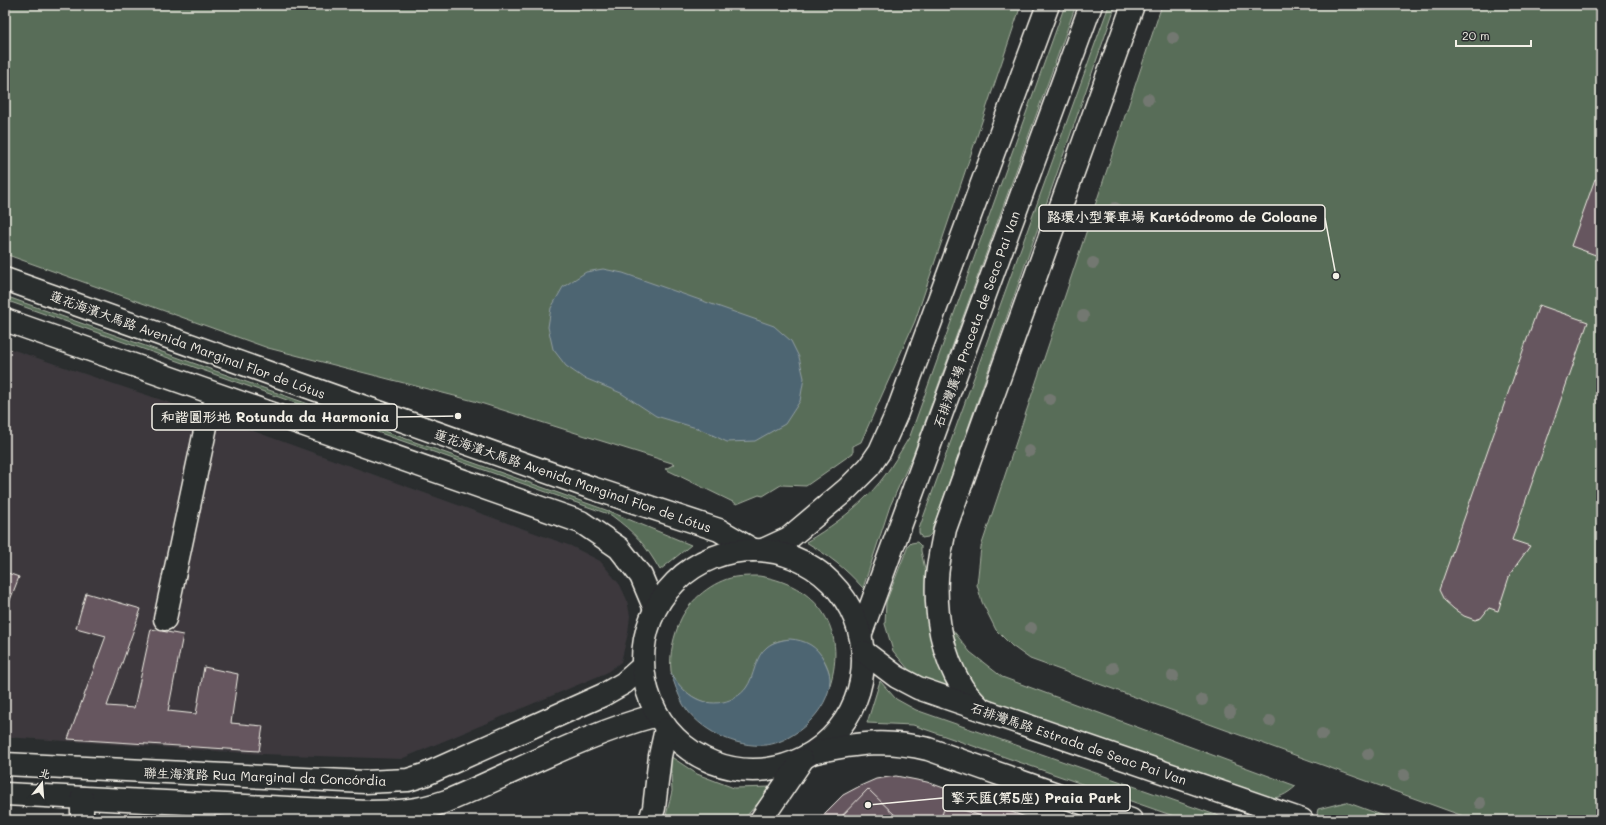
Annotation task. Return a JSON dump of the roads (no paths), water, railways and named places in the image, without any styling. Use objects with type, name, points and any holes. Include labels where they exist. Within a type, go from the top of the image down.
[{"type":"street","points":[[1048,5],[897,413],[880,451],[869,467],[832,503],[789,538],[758,550],[723,554],[696,566],[672,585],[655,609],[644,637],[642,667],[647,692],[661,722],[684,746],[700,756],[729,768],[754,771],[766,770],[778,768],[808,756],[852,744],[905,743],[928,748],[1131,820]]},
{"type":"street","name":"石排灣廣場 Praceta de Seac Pai Van","points":[[862,643],[1091,5]]},
{"type":"street","points":[[982,710],[962,688],[951,668],[939,624],[937,578],[945,529],[1133,5]]},
{"type":"street","name":"蓮花海濱大馬路 Avenida Marginal Flor de Lótus","points":[[5,279],[592,488],[719,530],[758,550]]},
{"type":"street","points":[[5,320],[581,522],[619,548],[641,576],[655,609]]},
{"type":"street","points":[[189,385],[204,406],[208,417]]},
{"type":"street","points":[[166,618],[208,417],[215,405],[232,400]]},
{"type":"street","points":[[758,550],[790,556],[814,568],[835,586],[851,608],[862,643],[862,681],[853,709],[837,733],[808,756],[761,820]]},
{"type":"street","name":"石排灣馬路 Estrada de Seac Pai Van","points":[[862,643],[891,673],[918,688],[1302,820]]},
{"type":"street","name":"聯生海濱路 Rua Marginal da Concórdia","points":[[5,764],[365,782],[408,780],[447,766],[603,695],[624,683],[642,667]]},
{"type":"street","points":[[5,794],[82,798],[198,812],[409,811],[428,808],[447,801],[631,722],[661,722]]},
{"type":"street","points":[[650,820],[654,808],[660,756],[661,722]]},
{"type":"street","points":[[82,798],[82,820]]},
{"type":"water","points":[[603,269],[623,273],[774,326],[791,341],[799,357],[804,378],[800,401],[785,424],[755,441],[727,442],[700,429],[656,416],[621,393],[582,377],[566,366],[553,349],[548,327],[551,308],[563,287],[586,272]]},
{"type":"water","points":[[790,639],[806,642],[818,651],[827,667],[830,680],[824,702],[817,713],[799,731],[788,738],[777,743],[766,745],[742,744],[708,729],[698,722],[683,704],[671,673],[686,692],[699,700],[715,703],[723,702],[733,699],[744,691],[749,683],[757,661],[767,647]]},
{"type":"tram line","points":[[1225,805],[1268,820]]},
{"type":"place","name":"路環小型賽車場 Kartódromo de Coloane","points":[[1336,276]]},
{"type":"place","name":"和諧圓形地 Rotunda da Harmonia","points":[[458,416]]},
{"type":"place","name":"擎天匯(第5座) Praia Park","points":[[868,805]]}]
